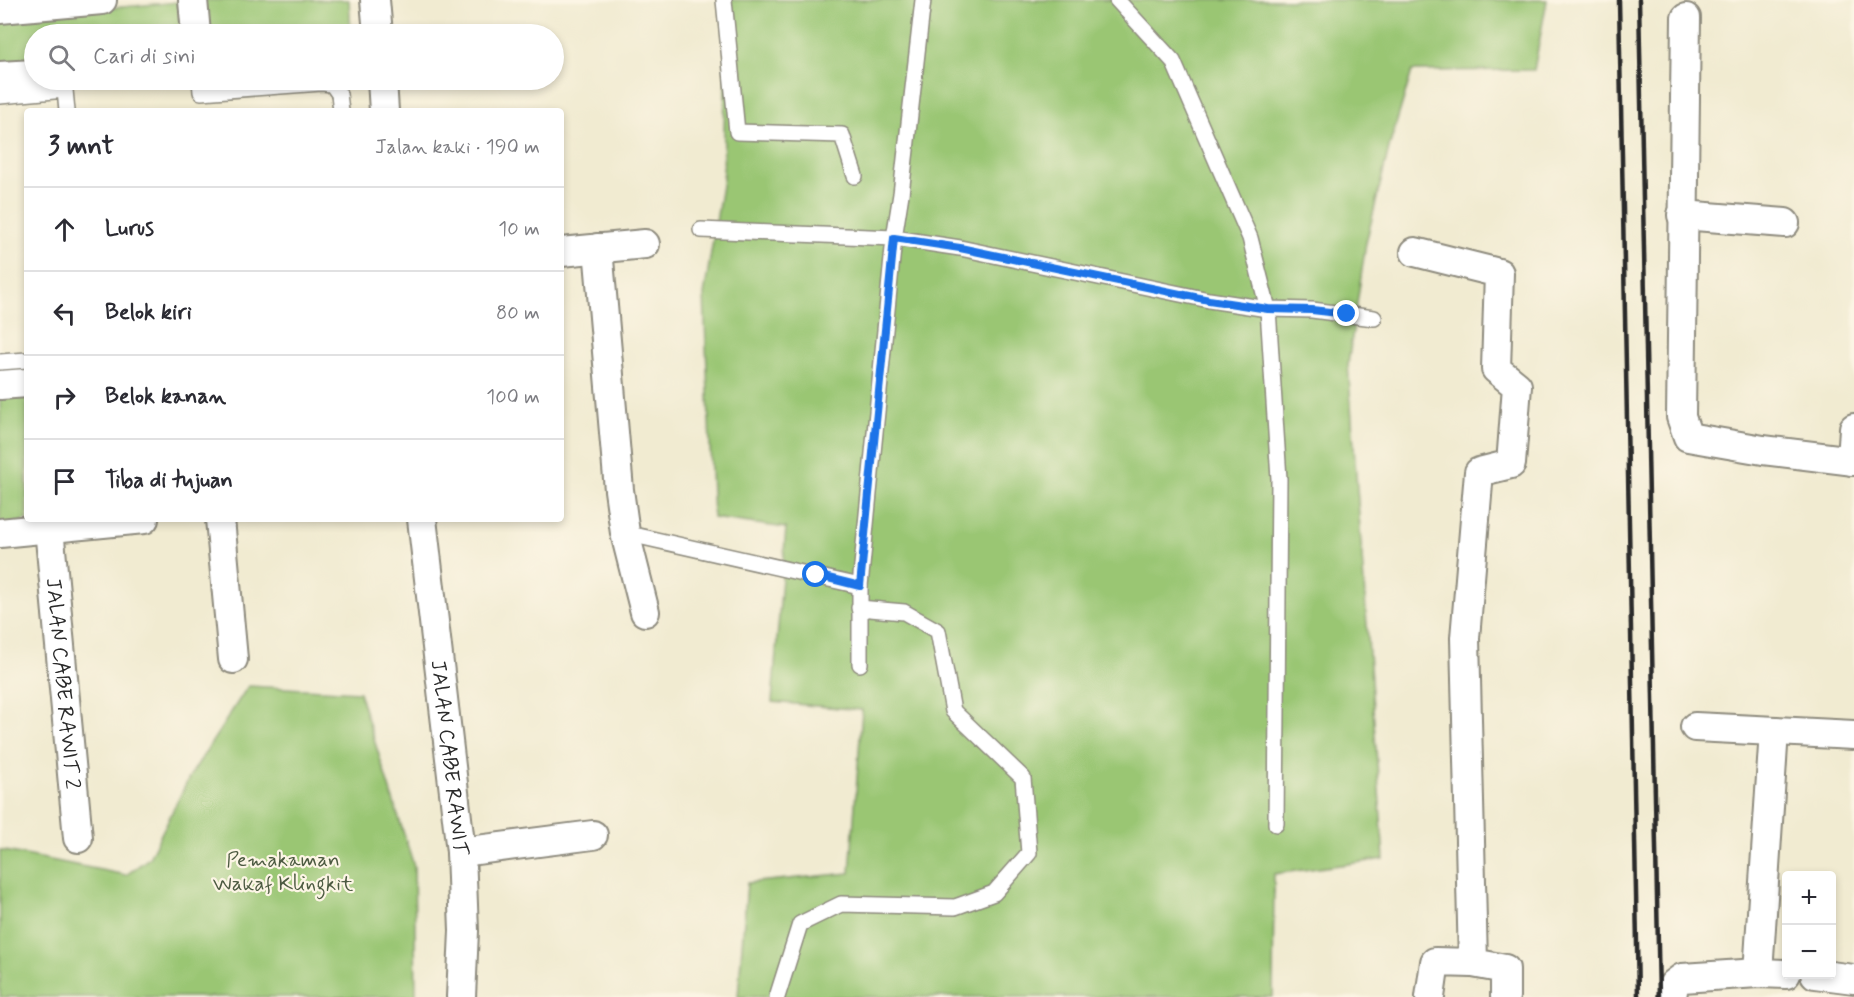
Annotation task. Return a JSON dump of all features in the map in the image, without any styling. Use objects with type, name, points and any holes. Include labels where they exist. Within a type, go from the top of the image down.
[{"type":"street","points":[[0,9],[102,0]]},
{"type":"street","points":[[193,0],[195,24]]},
{"type":"street","points":[[375,0],[377,24]]},
{"type":"street","points":[[1686,18],[1681,417],[1688,437],[1763,450],[1853,461],[1854,428]]},
{"type":"street","points":[[0,76],[24,75]]},
{"type":"street","points":[[383,90],[384,108]]},
{"type":"street","points":[[1682,215],[1785,223]]},
{"type":"street","points":[[564,252],[645,244]]},
{"type":"street","points":[[598,249],[625,533],[645,612]]},
{"type":"street","points":[[1415,252],[1499,273],[1496,369],[1517,386],[1511,464],[1479,472],[1472,539],[1465,638],[1473,963]]},
{"type":"street","points":[[0,385],[24,383]]},
{"type":"street","points":[[0,533],[112,522]]},
{"type":"street","points":[[220,522],[233,659]]},
{"type":"street","name":"JALAN CABE RAWIT","points":[[422,522],[461,852],[464,931],[461,997]]},
{"type":"street","name":"JALAN CABE RAWIT 2","points":[[49,528],[78,838]]},
{"type":"street","points":[[1695,727],[1854,735]]},
{"type":"street","points":[[1758,973],[1774,731]]},
{"type":"street","points":[[461,852],[592,835]]},
{"type":"street","points":[[1430,997],[1435,962],[1473,963],[1505,969],[1505,997]]},
{"type":"street","points":[[1672,997],[1674,984],[1682,978],[1758,973],[1782,974]]},
{"type":"street","points":[[1836,977],[1854,979]]},
{"type":"lane","points":[[724,0],[737,132],[842,135],[855,176]]},
{"type":"lane","points":[[860,664],[860,586],[894,238],[923,0]]},
{"type":"lane","points":[[1117,0],[1173,61],[1250,238],[1268,309],[1279,479],[1276,824]]},
{"type":"lane","points":[[0,96],[65,90],[67,108]]},
{"type":"lane","points":[[201,90],[201,92],[228,90]]},
{"type":"lane","points":[[336,90],[341,108]]},
{"type":"lane","points":[[701,230],[894,238],[960,248],[1209,300],[1268,309],[1312,310],[1374,318]]},
{"type":"lane","points":[[0,362],[24,360]]},
{"type":"lane","points":[[625,533],[860,586]]},
{"type":"lane","points":[[777,997],[800,924],[841,904],[955,907],[994,893],[1029,853],[1023,778],[953,711],[938,631],[904,612],[859,608]]},
{"type":"green space","points":[[201,0],[349,0],[350,24],[202,24]]},
{"type":"green space","points":[[727,0],[1547,0],[1534,70],[1412,71],[1390,144],[1366,243],[1348,364],[1384,859],[1274,874],[1273,997],[738,997],[747,883],[850,873],[862,710],[772,702],[786,528],[713,518],[704,295],[723,179]]},
{"type":"green space","points":[[178,2],[180,24],[24,24],[24,67],[0,69],[0,18]]},
{"type":"green space","points":[[24,396],[24,520],[0,530],[0,398]]},
{"type":"green space","name":"Pemakaman Wakaf Klingkit","points":[[248,686],[359,692],[414,866],[416,997],[0,997],[0,850],[126,875],[149,858],[190,776]]},
{"type":"railway","points":[[1619,0],[1638,997]]},
{"type":"railway","points":[[1639,0],[1659,997]]},
{"type":"route","points":[[816,575],[860,586],[894,238],[960,248],[1209,300],[1268,309],[1347,314]]}]
